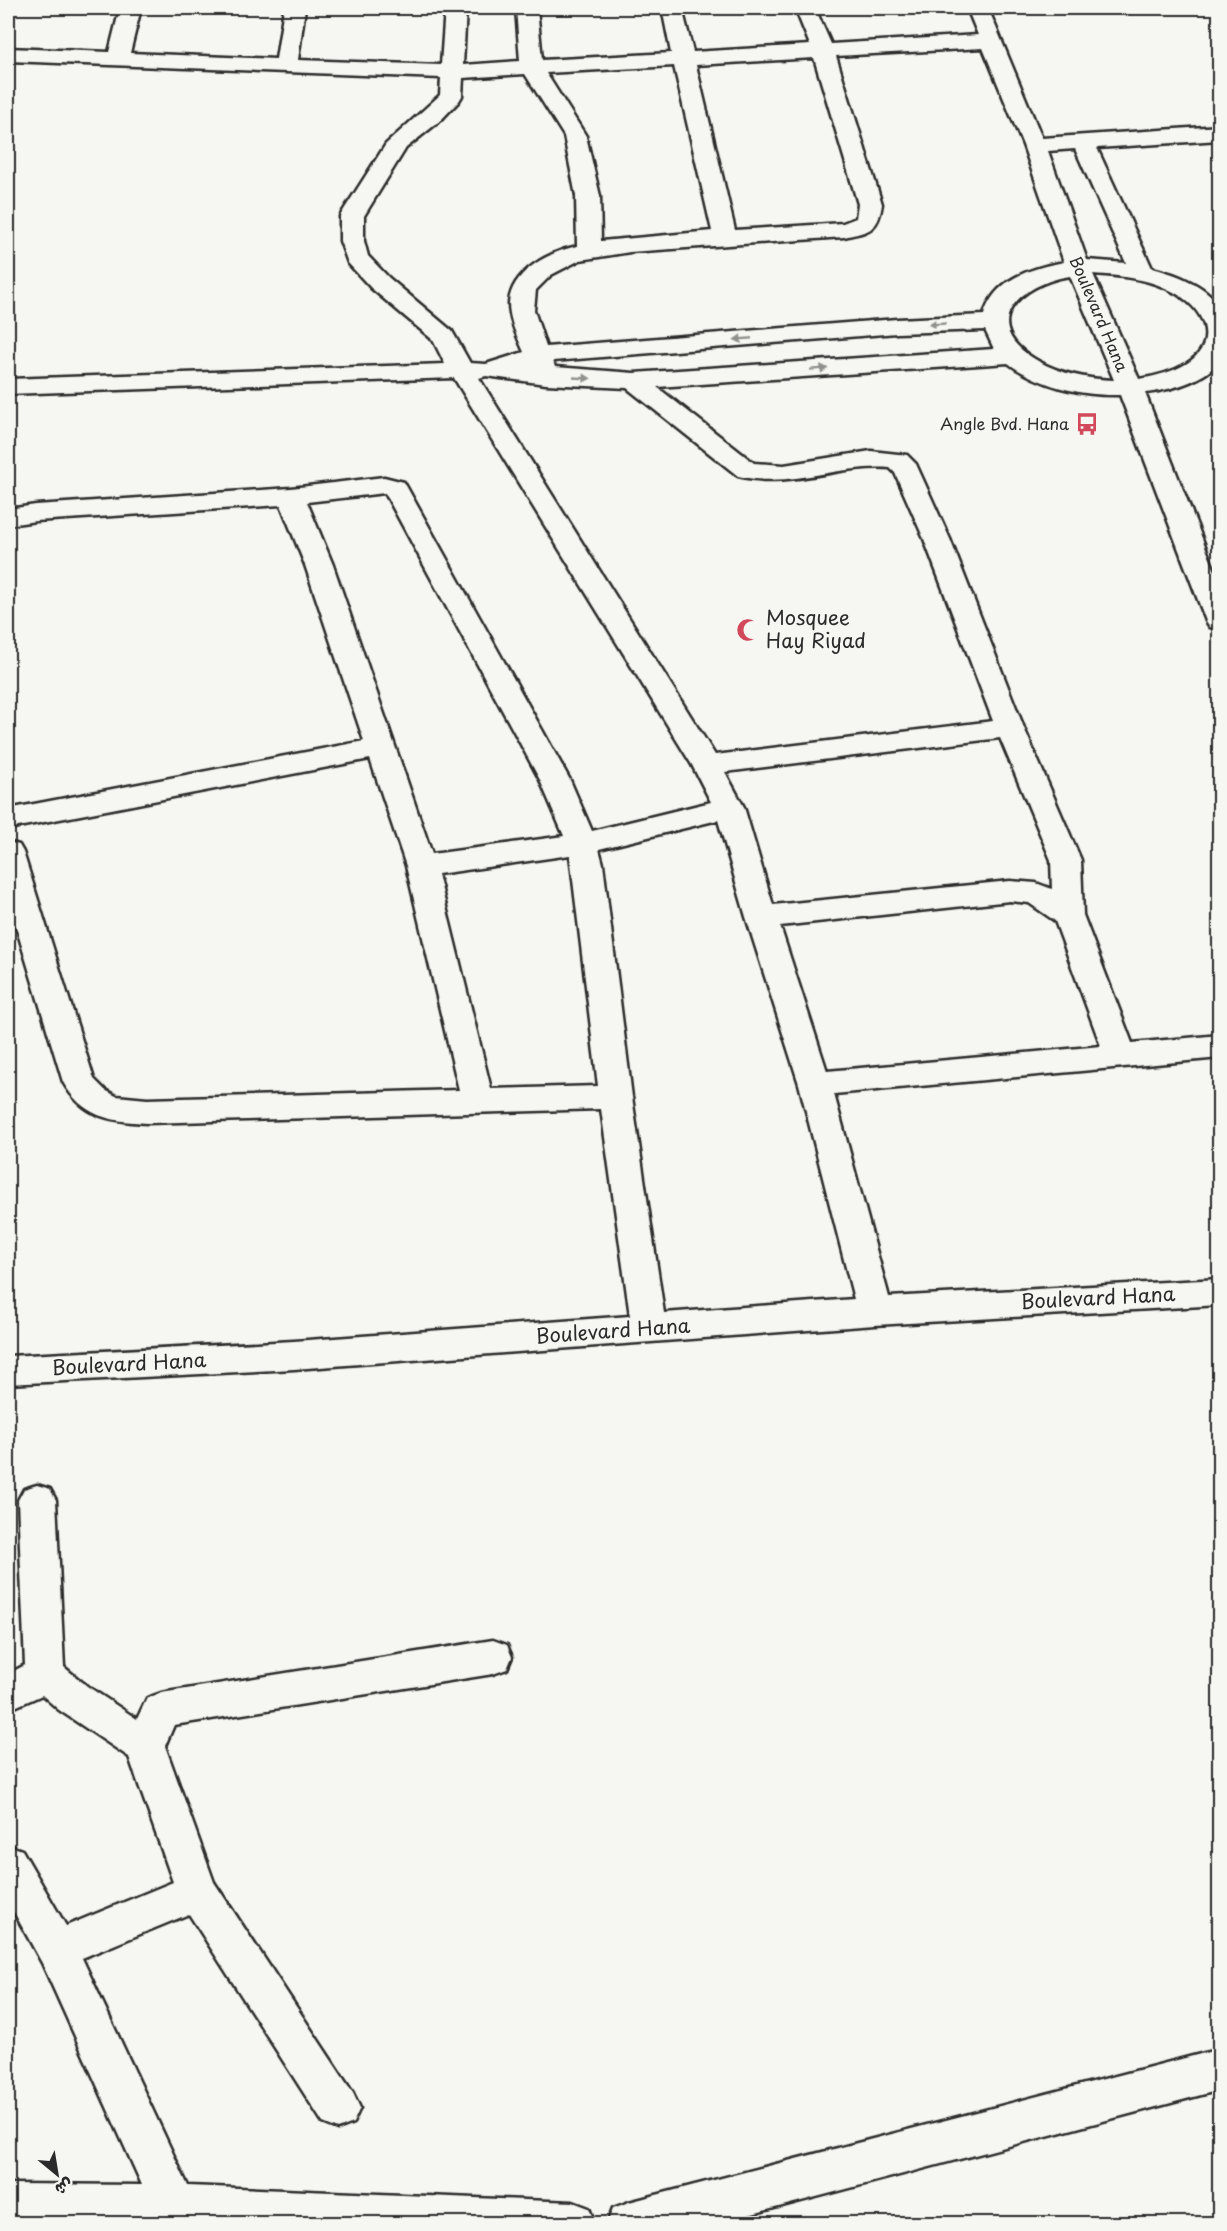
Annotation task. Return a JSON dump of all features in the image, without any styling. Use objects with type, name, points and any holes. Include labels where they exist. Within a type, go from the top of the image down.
[{"type":"street","points":[[118,60],[130,8]]},
{"type":"street","points":[[286,68],[295,8]]},
{"type":"street","points":[[455,8],[451,96],[433,115],[397,144],[365,192],[352,216],[352,241],[356,258],[380,283],[443,336],[707,765],[729,807],[761,917],[815,1084],[875,1311]]},
{"type":"street","points":[[526,8],[531,68],[575,136],[588,196],[589,250]]},
{"type":"street","points":[[672,8],[725,238]]},
{"type":"street","points":[[542,365],[520,313],[524,289],[537,275],[568,256],[589,250],[844,230],[863,225],[868,220],[870,204],[823,51],[805,8]]},
{"type":"street","name":"Boulevard Hana","points":[[978,8],[1034,145],[1078,267],[1130,388],[1220,621]]},
{"type":"street","points":[[8,55],[286,68],[452,72],[992,42]]},
{"type":"street","points":[[1034,145],[1220,133]]},
{"type":"street","points":[[1083,142],[1142,272]]},
{"type":"street","points":[[1078,267],[1110,267],[1142,272],[1171,282],[1195,295],[1208,308],[1216,323],[1219,338],[1210,356],[1192,372],[1164,382],[1130,388],[1086,385],[1045,374],[1013,355],[1001,340],[996,321],[996,310],[1006,294],[1024,281],[1049,272],[1078,267]]},
{"type":"street","points":[[1195,295],[1220,295]]},
{"type":"street","points":[[8,387],[493,370],[897,326],[996,321]]},
{"type":"street","points":[[542,365],[634,381],[1013,355]]},
{"type":"street","points":[[634,381],[747,470],[784,473],[871,459],[898,461],[907,470],[938,539],[1010,728],[1066,860],[1068,915],[1121,1055]]},
{"type":"street","points":[[8,517],[36,513],[291,496],[384,485],[395,488],[555,780],[582,843],[588,864],[616,1097],[649,1328]]},
{"type":"street","points":[[291,496],[319,565],[422,866],[478,1102]]},
{"type":"street","points":[[707,765],[1010,728]]},
{"type":"street","points":[[8,819],[381,747]]},
{"type":"street","points":[[422,866],[582,843],[729,807]]},
{"type":"street","points":[[8,852],[79,1082],[84,1091],[101,1105],[115,1109],[147,1111],[616,1097]]},
{"type":"street","points":[[761,917],[1010,891],[1036,893],[1068,915]]},
{"type":"street","points":[[815,1084],[1220,1046]]},
{"type":"street","name":"Boulevard Hana","points":[[8,1370],[294,1355],[875,1311],[1220,1292]]},
{"type":"street","points":[[37,1500],[45,1674],[73,1698],[145,1746],[197,1892],[338,2108]]},
{"type":"street","points":[[145,1746],[161,1710],[493,1657]]},
{"type":"street","points":[[8,1693],[45,1674]]},
{"type":"street","points":[[8,1863],[57,1949],[175,2207]]},
{"type":"street","points":[[57,1949],[197,1892]]},
{"type":"street","points":[[628,2223],[1220,2069]]},
{"type":"street","points":[[8,2206],[175,2207],[573,2223]]},
{"type":"place","name":"Angle Bvd. Hana","points":[[1087,424]]},
{"type":"place","name":"Mosquee Hay Riyad","points":[[748,630]]}]
